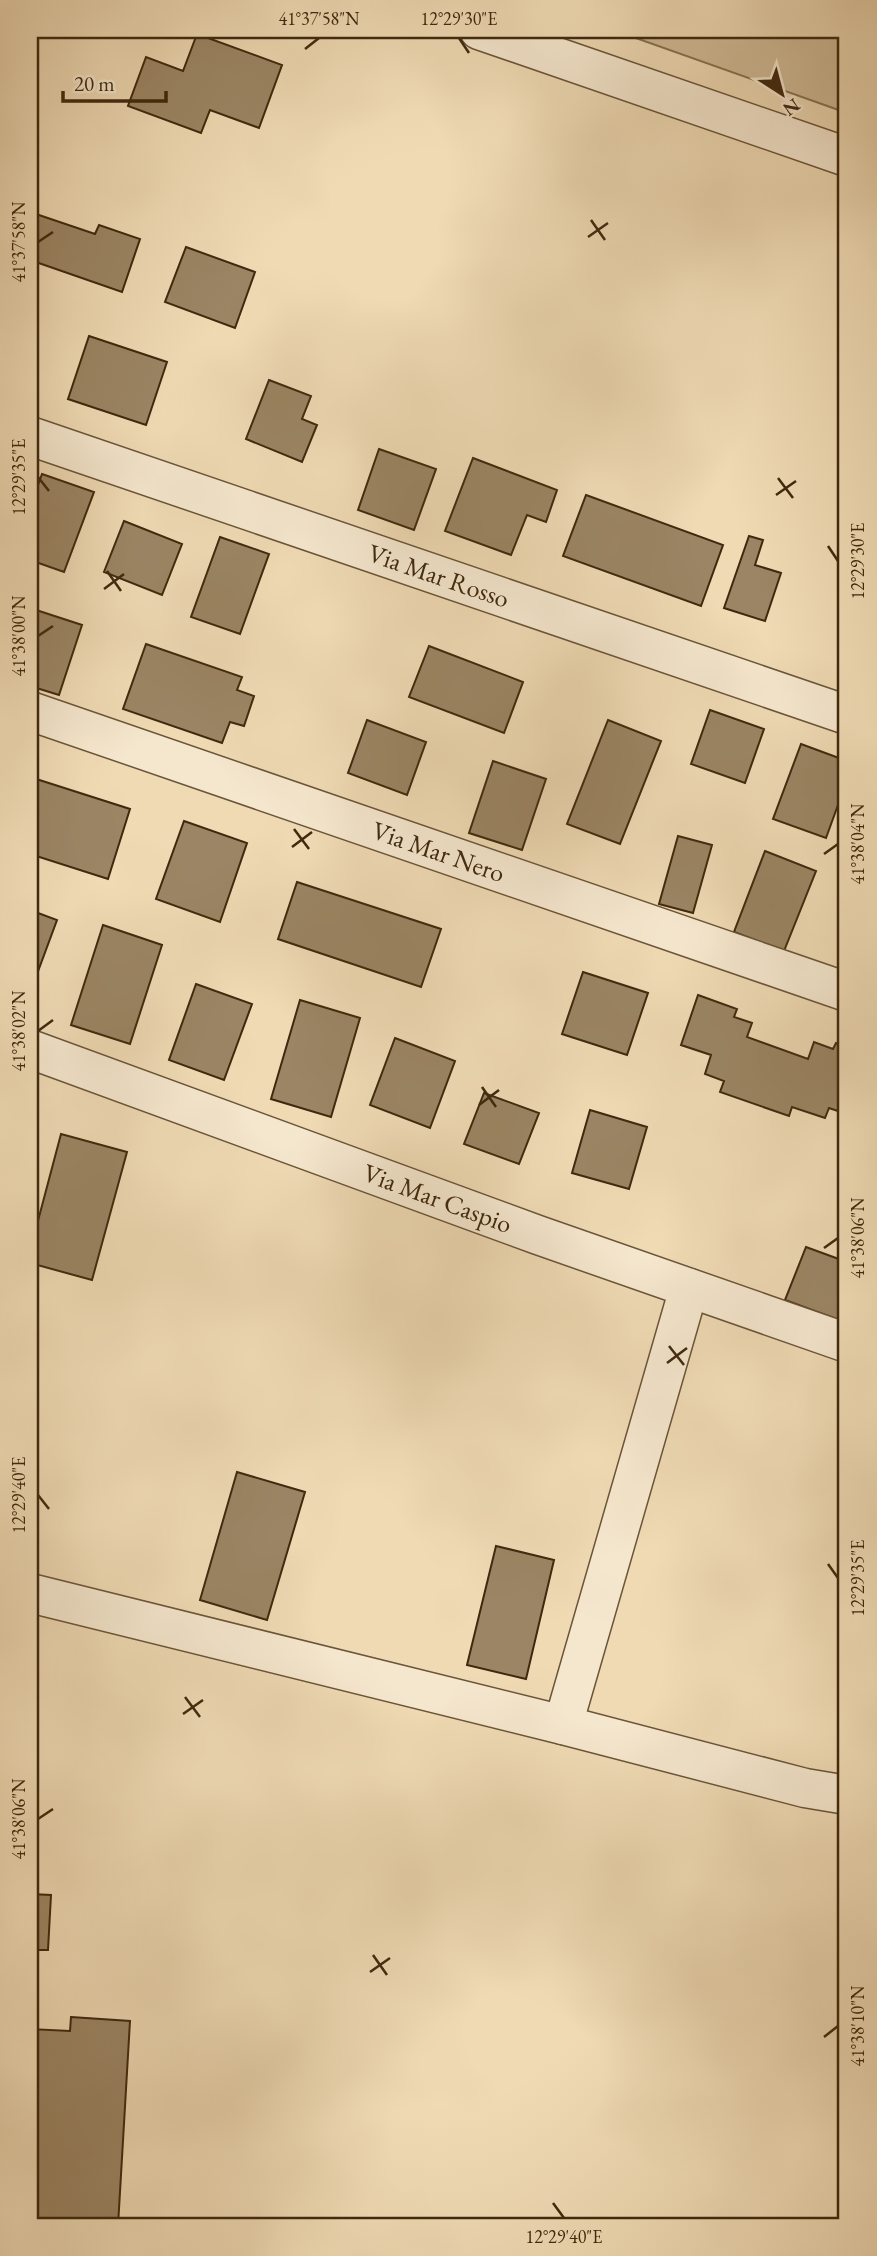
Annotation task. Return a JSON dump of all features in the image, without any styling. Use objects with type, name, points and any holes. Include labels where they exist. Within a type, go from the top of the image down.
[{"type":"street","points":[[479,30],[847,157]]},
{"type":"street","name":"Via Mar Rosso","points":[[30,436],[847,715]]},
{"type":"street","name":"Via Mar Nero","points":[[30,710],[847,992]]},
{"type":"street","name":"Via Mar Caspio","points":[[30,1049],[525,1231],[847,1343]]},
{"type":"street","points":[[563,1725],[689,1288]]},
{"type":"street","points":[[30,1593],[563,1725],[804,1788],[847,1795]]},
{"type":"shaded area","points":[[613,30],[847,30],[847,113],[633,37]]},
{"type":"building","points":[[197,34],[282,65],[259,128],[210,110],[201,133],[128,106],[146,57],[183,71]]},
{"type":"building","points":[[30,212],[95,234],[99,225],[140,239],[122,292],[30,260]]},
{"type":"building","points":[[186,247],[255,272],[235,328],[165,302]]},
{"type":"building","points":[[89,336],[167,362],[146,425],[68,399]]},
{"type":"building","points":[[269,380],[311,396],[302,419],[317,425],[302,462],[246,439]]},
{"type":"building","points":[[379,449],[436,469],[414,530],[358,510]]},
{"type":"building","points":[[473,458],[557,490],[546,522],[527,515],[511,555],[445,531]]},
{"type":"building","points":[[42,474],[94,492],[64,572],[30,560],[30,507]]},
{"type":"building","points":[[586,495],[723,545],[701,606],[563,556]]},
{"type":"building","points":[[124,521],[182,544],[162,595],[104,572]]},
{"type":"building","points":[[749,536],[763,540],[755,565],[781,573],[765,621],[724,608]]},
{"type":"building","points":[[220,537],[269,554],[240,634],[191,617]]},
{"type":"building","points":[[30,608],[82,625],[59,695],[30,686]]},
{"type":"building","points":[[146,644],[242,677],[237,690],[254,696],[244,726],[230,722],[222,743],[123,709]]},
{"type":"building","points":[[429,646],[523,682],[504,733],[409,697]]},
{"type":"building","points":[[710,710],[764,729],[745,783],[691,764]]},
{"type":"building","points":[[367,720],[426,742],[407,795],[348,773]]},
{"type":"building","points":[[608,720],[661,741],[620,844],[567,824]]},
{"type":"building","points":[[801,744],[847,761],[847,780],[826,838],[773,819]]},
{"type":"building","points":[[493,761],[546,779],[522,850],[469,833]]},
{"type":"building","points":[[30,777],[130,809],[108,879],[30,854]]},
{"type":"building","points":[[184,821],[247,843],[220,922],[156,899]]},
{"type":"building","points":[[678,836],[712,845],[693,913],[659,904]]},
{"type":"building","points":[[765,851],[816,871],[784,951],[734,932]]},
{"type":"building","points":[[297,882],[441,929],[421,987],[278,939]]},
{"type":"building","points":[[30,910],[57,920],[30,993]]},
{"type":"building","points":[[103,925],[162,945],[130,1044],[71,1025]]},
{"type":"building","points":[[583,972],[648,993],[627,1055],[562,1034]]},
{"type":"building","points":[[196,984],[252,1004],[224,1080],[169,1060]]},
{"type":"building","points":[[698,995],[737,1009],[734,1017],[752,1023],[747,1037],[808,1059],[814,1042],[833,1049],[836,1043],[847,1047],[847,1114],[829,1108],[825,1118],[792,1107],[789,1116],[720,1092],[724,1081],[705,1074],[711,1055],[681,1045]]},
{"type":"building","points":[[300,1000],[360,1018],[331,1117],[271,1099]]},
{"type":"building","points":[[395,1038],[455,1061],[430,1128],[370,1105]]},
{"type":"building","points":[[484,1093],[539,1113],[519,1164],[464,1144]]},
{"type":"building","points":[[590,1110],[647,1127],[629,1189],[572,1173]]},
{"type":"building","points":[[61,1134],[127,1152],[92,1280],[30,1263],[30,1251]]},
{"type":"building","points":[[806,1247],[847,1262],[847,1323],[785,1300]]},
{"type":"building","points":[[237,1472],[305,1492],[267,1620],[200,1600]]},
{"type":"building","points":[[496,1546],[554,1560],[526,1679],[467,1665]]},
{"type":"building","points":[[30,1894],[51,1895],[48,1950],[30,1950]]},
{"type":"building","points":[[71,2017],[130,2021],[118,2226],[30,2226],[30,2029],[70,2031]]}]
